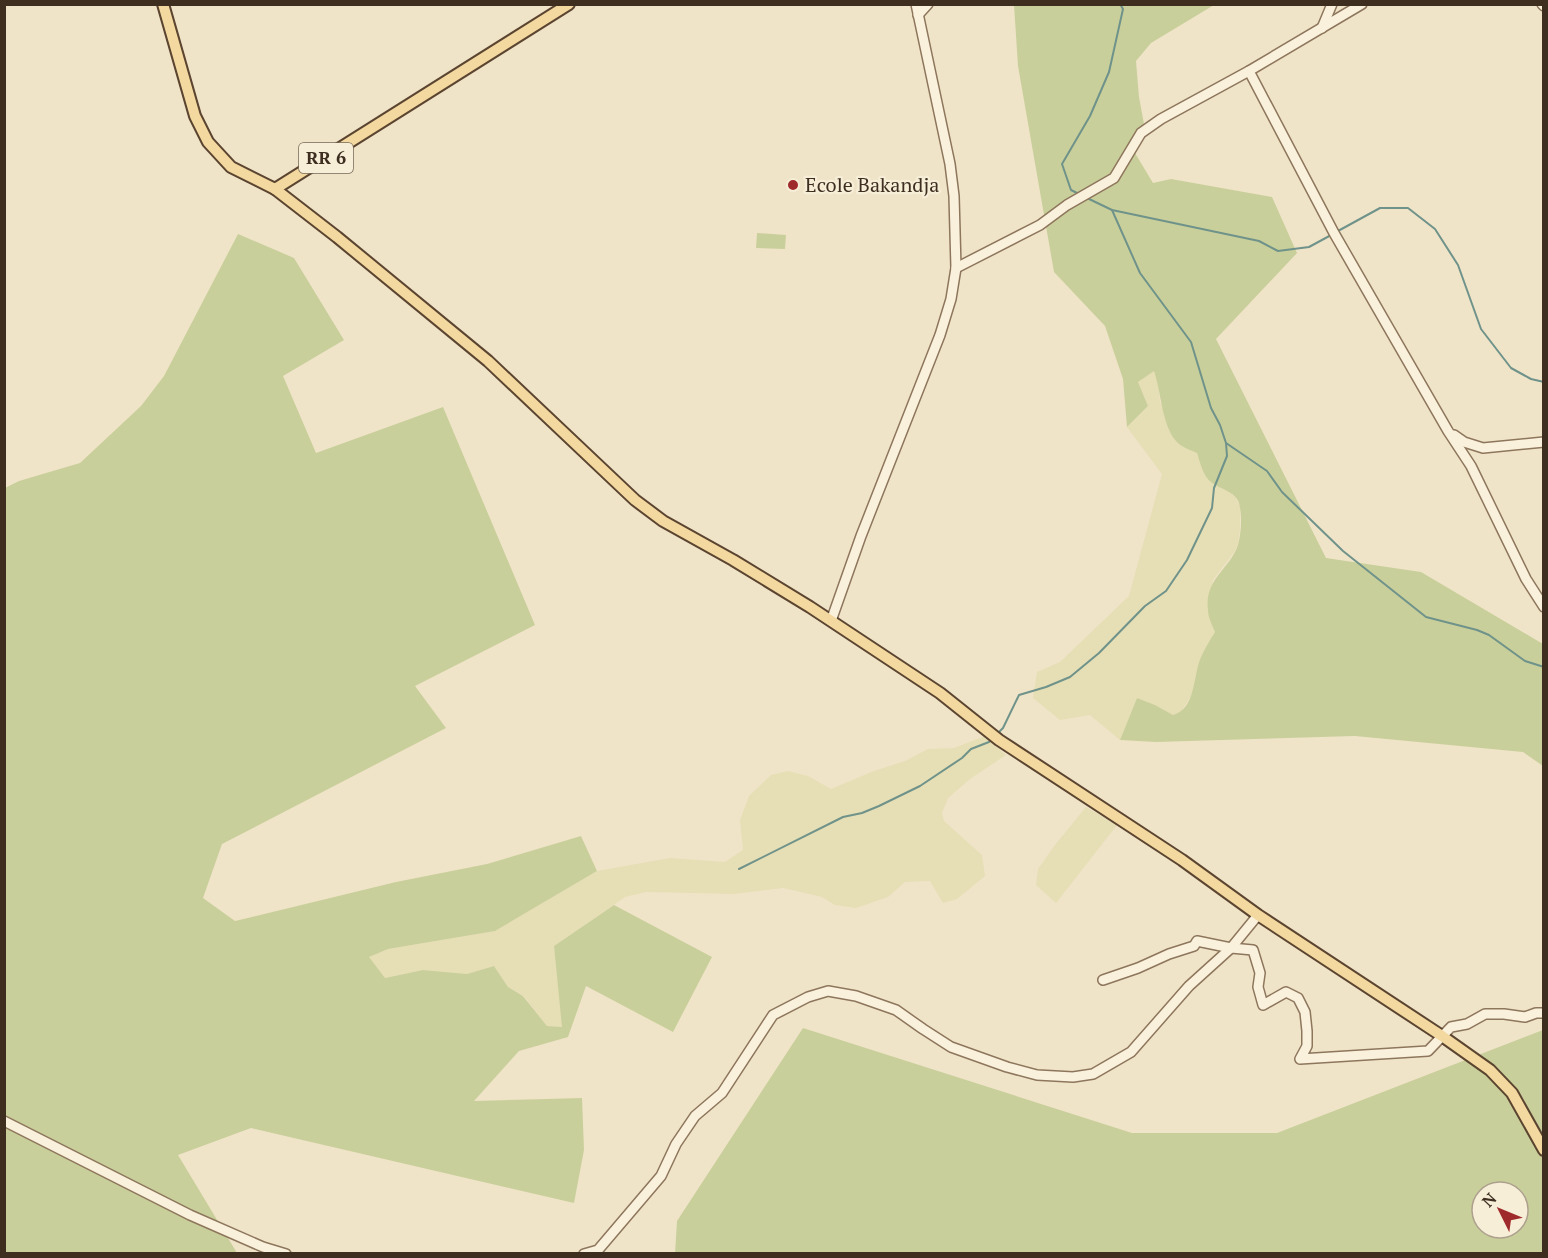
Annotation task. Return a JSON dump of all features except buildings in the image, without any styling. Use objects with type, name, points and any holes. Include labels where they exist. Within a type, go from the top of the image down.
[{"type":"main road","name":"RR 6","points":[[164,4],[195,116],[208,142],[231,167],[275,189],[569,4]]},
{"type":"main road","points":[[275,189],[344,242],[488,361],[635,500],[663,521],[733,560],[940,693],[999,740],[1182,860],[1258,915],[1490,1070],[1512,1093],[1544,1150]]},
{"type":"street","points":[[831,621],[861,536],[940,335],[951,299],[956,268],[954,196],[950,164],[915,4]]},
{"type":"street","points":[[918,15],[928,4]]},
{"type":"street","points":[[1322,28],[1332,4]]},
{"type":"street","points":[[956,268],[1040,225],[1067,205],[1114,178],[1141,134],[1161,119],[1249,71],[1362,4]]},
{"type":"street","points":[[1249,71],[1334,233],[1448,431],[1471,466],[1526,579],[1544,607]]},
{"type":"street","points":[[1448,431],[1464,442],[1482,448],[1544,442]]},
{"type":"street","points":[[584,1254],[597,1252],[661,1176],[676,1144],[688,1126],[695,1116],[722,1093],[773,1015],[808,997],[828,991],[856,996],[896,1010],[951,1047],[1006,1067],[1037,1075],[1073,1077],[1093,1074],[1131,1052],[1189,986],[1231,948],[1258,915]]},
{"type":"street","points":[[1103,980],[1194,946],[1197,940],[1231,948],[1253,950],[1260,973],[1258,987],[1263,1005],[1286,992],[1299,998],[1305,1012],[1307,1031],[1307,1046],[1300,1059],[1428,1051],[1451,1027],[1467,1024],[1485,1014],[1525,1017],[1544,1013]]},
{"type":"street","points":[[4,1121],[190,1215],[263,1247],[286,1254]]},
{"type":"shaded area","points":[[1154,370],[1158,381],[1160,402],[1180,444],[1197,453],[1210,481],[1235,497],[1240,506],[1240,529],[1235,551],[1213,580],[1208,610],[1215,632],[1200,659],[1193,692],[1182,711],[1173,715],[1137,698],[1120,740],[1090,715],[1060,720],[1033,698],[1037,672],[1060,662],[1129,596],[1162,474],[1127,427],[1148,406],[1138,382]]},
{"type":"shaded area","points":[[985,736],[1006,755],[970,779],[948,798],[942,813],[944,821],[982,855],[985,876],[957,899],[943,903],[930,881],[905,882],[888,897],[856,908],[835,905],[822,897],[783,888],[734,894],[646,892],[625,897],[554,946],[563,1027],[547,1026],[524,996],[508,987],[494,966],[467,974],[423,970],[385,978],[368,957],[388,949],[495,931],[597,871],[670,858],[725,862],[743,850],[740,820],[749,796],[771,775],[788,771],[808,776],[831,789],[905,761],[928,749],[954,748]]},
{"type":"shaded area","points":[[1086,807],[1117,825],[1056,903],[1036,885],[1038,869]]},
{"type":"green space","points":[[1014,5],[1214,5],[1151,43],[1136,61],[1144,124],[1132,148],[1153,183],[1171,179],[1272,197],[1297,253],[1216,339],[1326,558],[1421,572],[1543,644],[1543,766],[1523,752],[1355,736],[1156,742],[1120,740],[1137,698],[1173,715],[1180,712],[1190,699],[1198,664],[1215,632],[1208,613],[1210,590],[1238,545],[1241,526],[1240,508],[1233,495],[1208,479],[1197,453],[1173,438],[1165,420],[1154,371],[1138,382],[1148,406],[1127,427],[1123,379],[1105,326],[1054,272],[1018,66]]},
{"type":"green space","points":[[757,233],[786,235],[785,249],[756,248]]},
{"type":"green space","points":[[238,234],[294,258],[344,340],[283,376],[316,453],[443,407],[535,625],[415,686],[446,728],[222,844],[203,898],[235,921],[396,882],[487,864],[581,836],[597,871],[495,931],[388,949],[369,957],[385,978],[423,970],[467,974],[494,966],[508,987],[523,996],[547,1026],[562,1027],[554,946],[614,905],[712,957],[673,1032],[586,986],[568,1037],[519,1051],[474,1101],[582,1098],[584,1150],[574,1203],[251,1128],[178,1155],[237,1253],[5,1254],[5,488],[19,481],[80,463],[141,406],[164,376]]},
{"type":"green space","points":[[803,1028],[1132,1133],[1277,1133],[1543,1030],[1543,1253],[675,1254],[677,1221]]},
{"type":"waterway","points":[[1079,194],[1071,190],[1062,164],[1090,116],[1109,72],[1123,9],[1120,4]]},
{"type":"waterway","points":[[1087,198],[1112,210],[1259,241],[1278,251],[1309,247],[1333,234]]},
{"type":"waterway","points":[[1338,231],[1380,208],[1408,208],[1435,229],[1458,265],[1481,329],[1511,368],[1531,379],[1544,382]]},
{"type":"waterway","points":[[997,734],[1003,728],[1019,695],[1070,677],[1099,653],[1145,606],[1166,591],[1187,560],[1212,508],[1214,488],[1227,456],[1226,443],[1211,408],[1191,342],[1140,273],[1112,210]]},
{"type":"waterway","points":[[1226,443],[1267,471],[1282,492],[1343,551],[1426,617],[1489,635],[1525,661],[1544,667]]},
{"type":"waterway","points":[[739,869],[843,817],[862,813],[920,786],[962,758],[971,749],[993,738]]},
{"type":"place","name":"Ecole Bakandja","points":[[793,185]]}]
